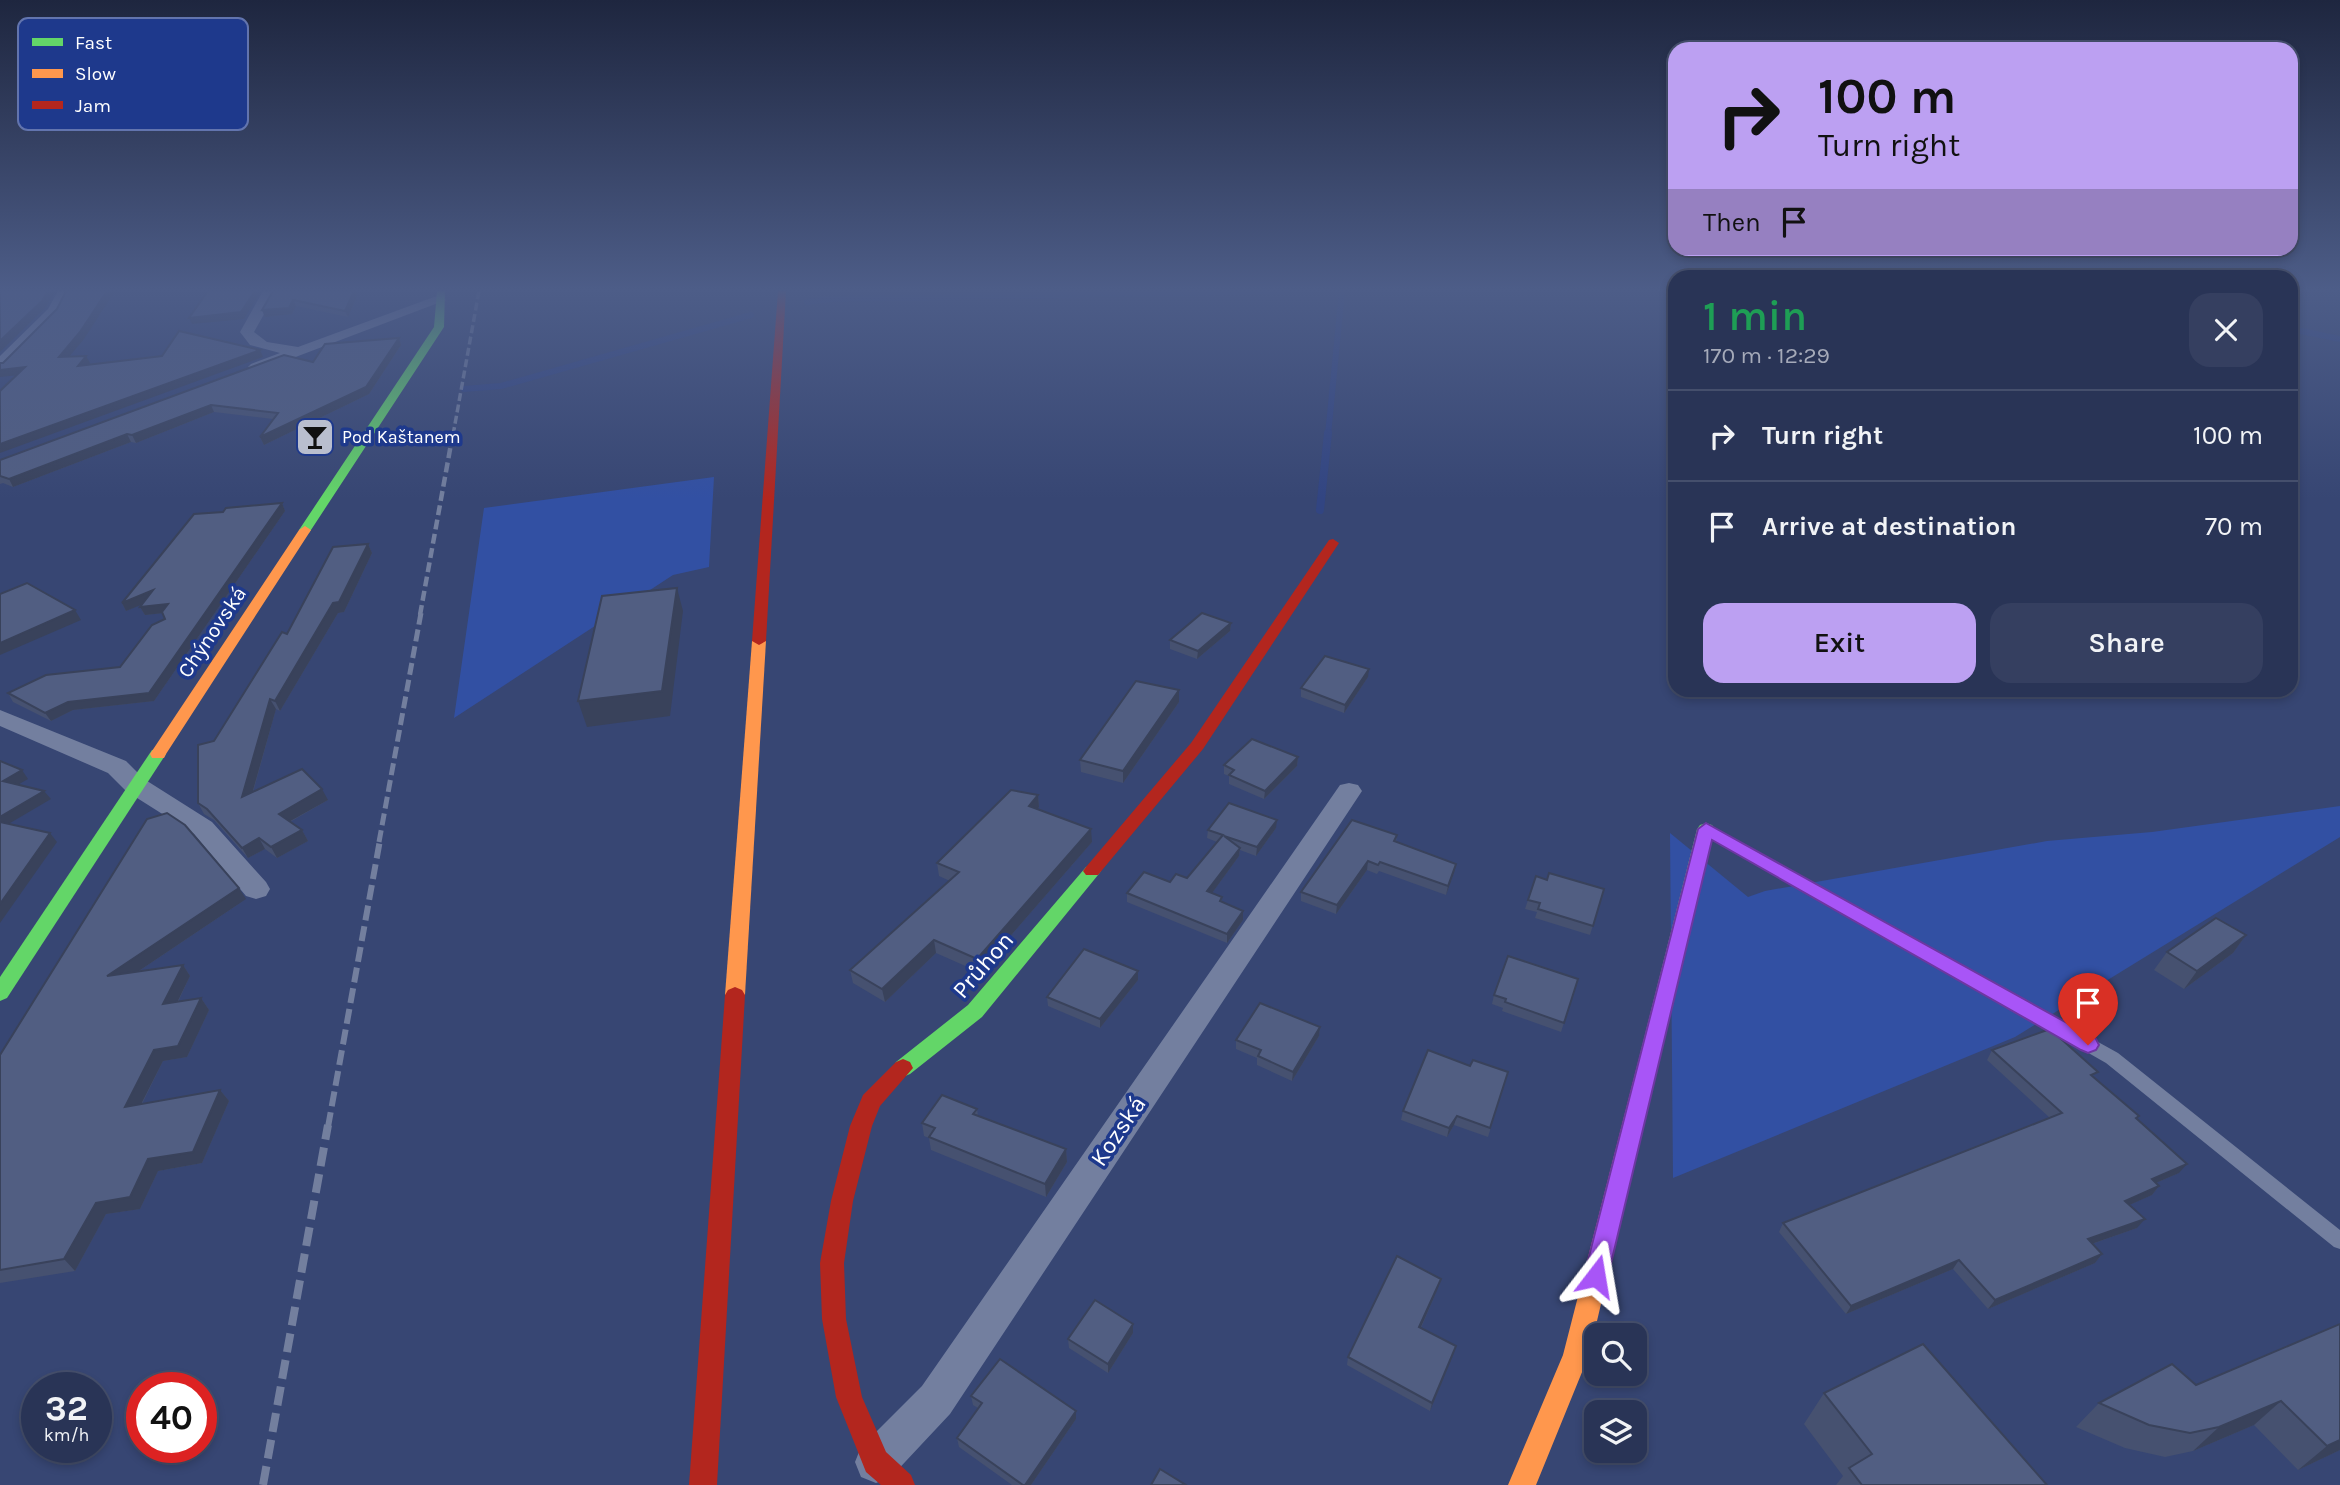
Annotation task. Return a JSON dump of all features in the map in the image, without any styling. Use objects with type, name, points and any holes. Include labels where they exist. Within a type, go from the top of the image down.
[{"type":"street","points":[[246,371],[274,360]]},
{"type":"street","name":"Chýnovská","points":[[0,992],[417,360]]},
{"type":"street","points":[[703,1485],[777,360]]},
{"type":"street","name":"Průhon","points":[[876,1462],[849,1397],[840,1359],[832,1291],[832,1263],[842,1202],[861,1126],[871,1101],[902,1069],[975,1011],[1197,746],[1333,543]]},
{"type":"street","points":[[0,717],[117,767],[135,785],[203,828],[256,889]]},
{"type":"street","name":"Kozská","points":[[876,1462],[936,1400],[1349,791]]},
{"type":"street","points":[[1522,1485],[1576,1355],[1706,829]]},
{"type":"street","points":[[876,1462],[901,1485]]},
{"type":"lane","points":[[1706,829],[2112,1058],[2340,1241]]},
{"type":"shaded area","points":[[714,477],[709,567],[673,575],[454,718],[484,508]]},
{"type":"shaded area","points":[[2340,806],[2340,837],[2015,1037],[1673,1178],[1670,833],[1748,897],[1765,891],[2047,841],[2152,832]]},
{"type":"building","points":[[6,360],[83,360],[78,366],[126,360],[232,360],[0,444],[0,391],[25,367],[0,370],[0,363]]},
{"type":"building","points":[[270,360],[384,360],[366,387],[260,437],[278,413],[211,405],[9,479],[0,476],[0,460]]},
{"type":"building","points":[[282,503],[149,693],[68,702],[45,713],[8,693],[46,675],[120,667],[152,625],[165,619],[162,612],[168,604],[140,607],[153,590],[122,603],[194,514]]},
{"type":"building","points":[[368,544],[339,602],[333,603],[275,701],[270,699],[242,797],[302,769],[322,789],[279,814],[302,830],[271,847],[259,838],[242,848],[207,809],[198,803],[198,745],[214,741],[282,632],[287,634],[333,547]]},
{"type":"building","points":[[27,583],[75,610],[0,643],[0,594]]},
{"type":"building","points":[[677,588],[662,691],[578,701],[602,596]]},
{"type":"building","points":[[1202,613],[1231,623],[1198,651],[1170,640]]},
{"type":"building","points":[[1325,656],[1369,669],[1345,705],[1301,688]]},
{"type":"building","points":[[1136,681],[1179,690],[1123,771],[1080,760]]},
{"type":"building","points":[[1252,739],[1298,757],[1265,791],[1229,775],[1234,770],[1224,765]]},
{"type":"building","points":[[0,761],[22,770],[3,781],[44,791],[0,817]]},
{"type":"building","points":[[1011,790],[1038,795],[1029,806],[1091,829],[977,959],[934,940],[882,989],[850,970],[959,872],[937,863]]},
{"type":"building","points":[[1229,803],[1277,820],[1257,847],[1224,836],[1240,848],[1207,891],[1222,897],[1220,901],[1243,911],[1227,934],[1127,893],[1144,872],[1170,882],[1176,874],[1187,878],[1223,835],[1208,830]]},
{"type":"building","points":[[167,813],[185,825],[239,888],[107,976],[183,965],[163,1004],[201,998],[178,1046],[154,1050],[125,1107],[220,1090],[193,1152],[148,1159],[130,1197],[96,1203],[64,1259],[0,1270],[0,1055],[147,819]]},
{"type":"building","points":[[1352,820],[1397,835],[1394,841],[1456,864],[1448,886],[1380,862],[1378,865],[1368,861],[1337,905],[1301,892]]},
{"type":"building","points":[[0,822],[50,833],[0,904]]},
{"type":"building","points":[[1549,873],[1604,889],[1593,926],[1538,909],[1540,903],[1528,900],[1536,876],[1547,880]]},
{"type":"building","points":[[2216,918],[2246,935],[2197,971],[2167,952]]},
{"type":"building","points":[[1084,949],[1138,971],[1100,1019],[1047,997]]},
{"type":"building","points":[[1508,956],[1578,979],[1564,1023],[1505,1002],[1506,999],[1494,995]]},
{"type":"building","points":[[1260,1003],[1320,1027],[1293,1072],[1258,1056],[1261,1050],[1236,1040]]},
{"type":"building","points":[[2050,1029],[2098,1072],[2091,1075],[2139,1116],[2136,1118],[2187,1164],[2152,1179],[2159,1186],[2125,1201],[2145,1219],[2088,1239],[2102,1254],[1995,1300],[1959,1260],[1851,1306],[1783,1223],[2062,1113],[1992,1050]]},
{"type":"building","points":[[1428,1050],[1470,1066],[1473,1060],[1508,1072],[1490,1128],[1457,1116],[1449,1128],[1403,1111]]},
{"type":"building","points":[[942,1095],[977,1109],[973,1114],[1066,1149],[1045,1184],[929,1137],[935,1128],[922,1123]]},
{"type":"building","points":[[1397,1256],[1441,1279],[1419,1327],[1456,1346],[1432,1403],[1348,1357]]},
{"type":"building","points":[[1095,1300],[1133,1324],[1108,1364],[1068,1339]]},
{"type":"building","points":[[2340,1324],[2340,1440],[2327,1446],[2281,1401],[2219,1427],[2190,1433],[2149,1425],[2099,1403],[2172,1364],[2196,1385]]},
{"type":"building","points":[[1923,1344],[2047,1485],[1862,1485],[1849,1468],[1872,1454],[1824,1393]]},
{"type":"building","points":[[1000,1359],[1076,1411],[1025,1485],[957,1438],[982,1403],[971,1396]]},
{"type":"building","points":[[1160,1469],[1186,1485],[1151,1485]]},
{"type":"waterway","points":[[464,389],[501,386],[591,360]]},
{"type":"waterway","points":[[1328,435],[1335,360]]},
{"type":"waterway","points":[[1320,510],[1328,433]]},
{"type":"railway","points":[[453,435],[466,360]]},
{"type":"railway","points":[[420,615],[453,433]]},
{"type":"railway","points":[[379,842],[421,613]]},
{"type":"railway","points":[[328,1127],[380,840]]},
{"type":"railway","points":[[263,1485],[328,1125]]},
{"type":"traffic: fast","points":[[305,530],[417,360]]},
{"type":"traffic: fast","points":[[0,993],[158,754]]},
{"type":"traffic: fast","points":[[1646,1070],[1706,829]]},
{"type":"traffic: fast","points":[[903,1068],[975,1011],[1092,871]]},
{"type":"traffic: slow","points":[[158,754],[305,530]]},
{"type":"traffic: slow","points":[[735,995],[759,641]]},
{"type":"traffic: slow","points":[[1522,1485],[1576,1355],[1646,1070]]},
{"type":"traffic: jam","points":[[759,641],[777,360]]},
{"type":"traffic: jam","points":[[1092,871],[1197,746],[1333,543]]},
{"type":"traffic: jam","points":[[703,1485],[735,995]]},
{"type":"traffic: jam","points":[[901,1485],[876,1462],[849,1397],[834,1319],[832,1263],[842,1201],[861,1126],[871,1101],[903,1068]]},
{"type":"place","name":"Pod Kaštanem","points":[[315,437]]},
{"type":"route","points":[[1596,1276],[1706,829],[2088,1045]]}]
